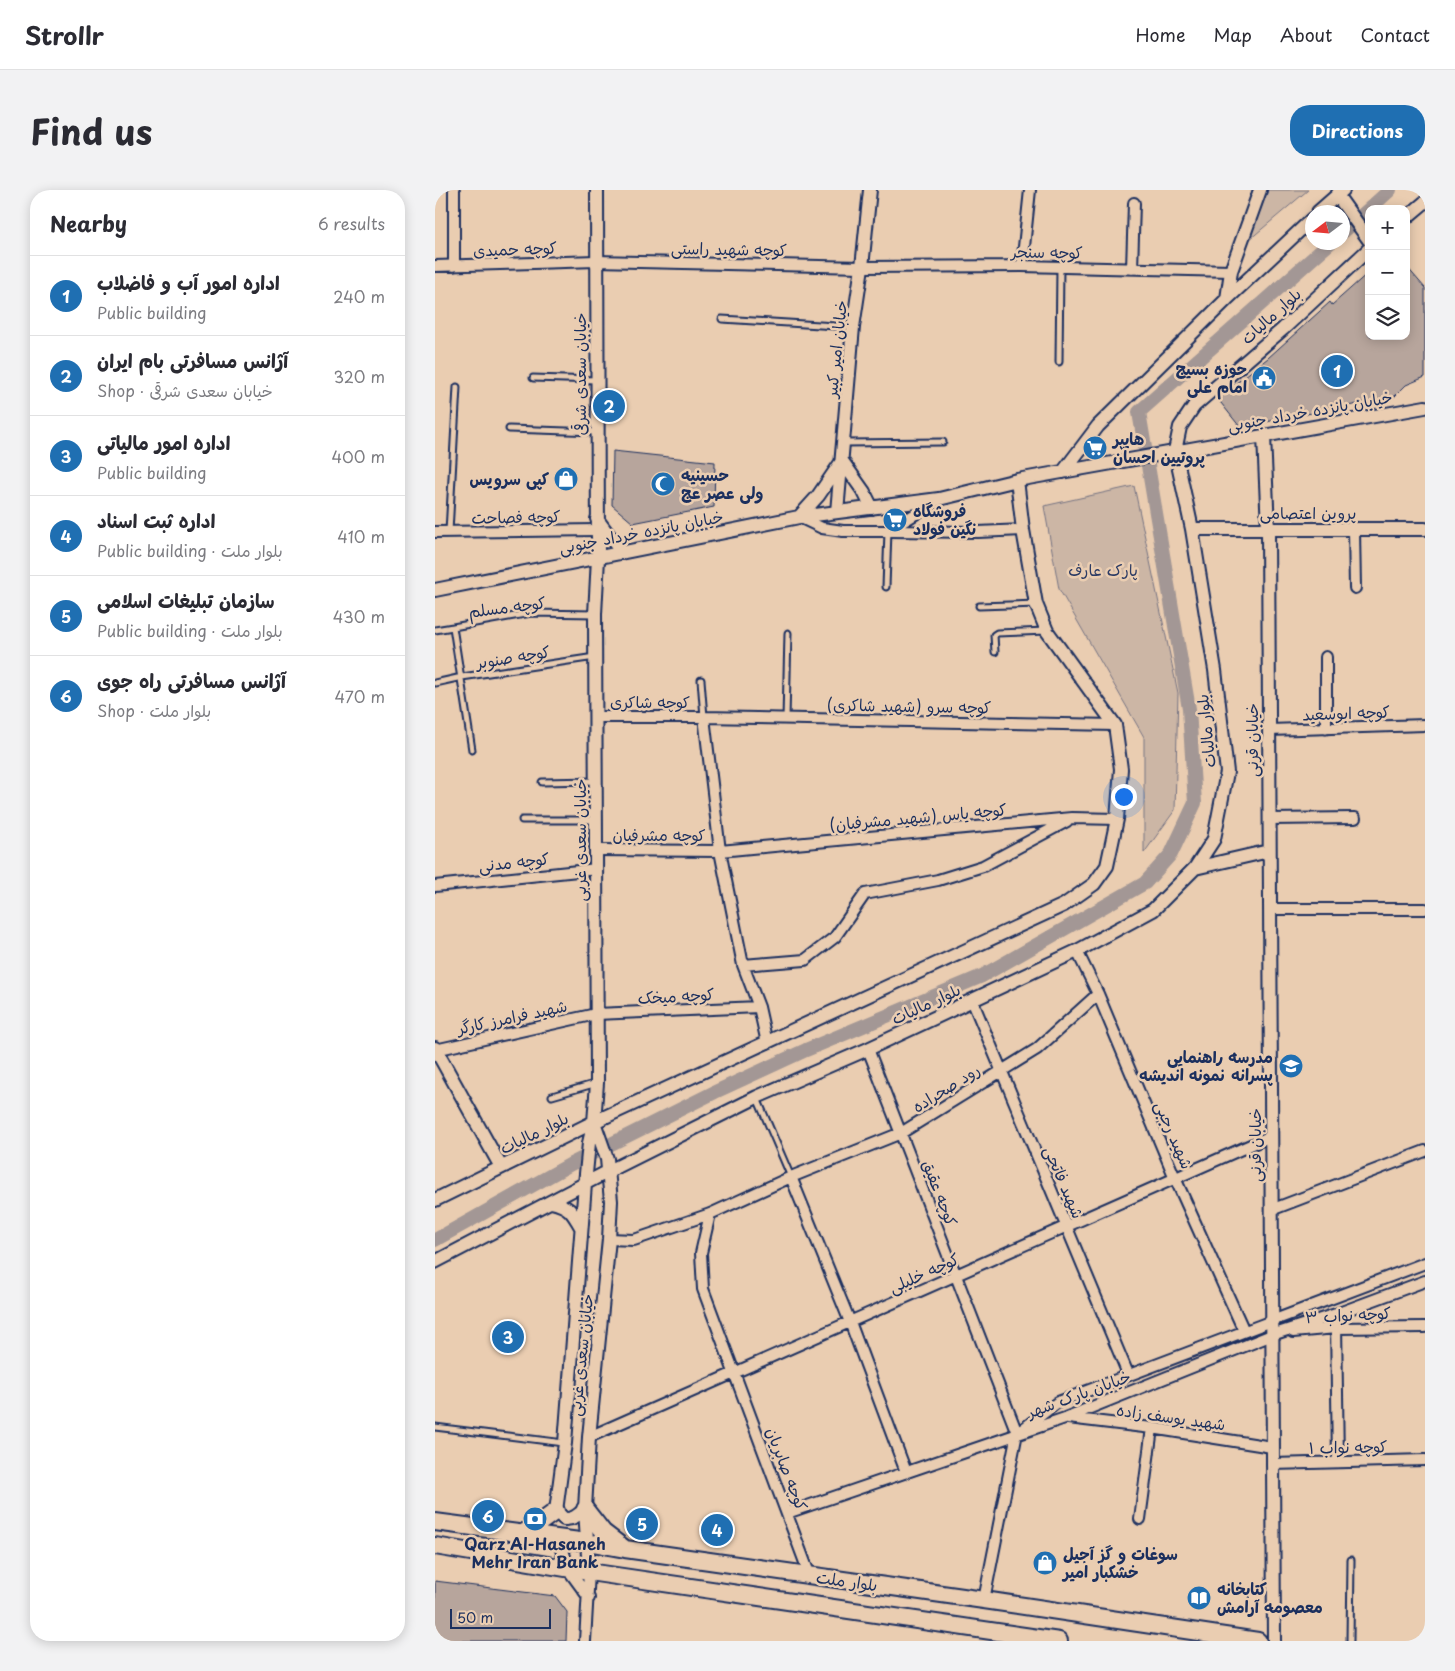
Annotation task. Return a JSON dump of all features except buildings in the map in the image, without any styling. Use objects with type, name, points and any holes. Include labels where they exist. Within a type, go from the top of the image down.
[{"type":"main road","points":[[585,1509],[603,1532],[625,1549]]},
{"type":"main road","points":[[521,1534],[557,1511]]},
{"type":"main road","name":"بلوار ملت","points":[[435,1522],[587,1542],[1259,1641]]},
{"type":"main road","name":"بلوار ملت","points":[[435,1546],[589,1572],[1059,1641]]},
{"type":"street","points":[[454,190],[454,266]]},
{"type":"street","name":"خیابان سعدی شرقی","points":[[597,190],[596,380],[598,558]]},
{"type":"street","name":"خیابان امیر کبیر","points":[[837,512],[853,327],[862,267],[870,190]]},
{"type":"street","points":[[1022,266],[1030,190]]},
{"type":"street","points":[[1227,299],[1231,271],[1260,190]]},
{"type":"street","points":[[1326,205],[1340,192],[1365,233]]},
{"type":"street","points":[[1410,215],[1425,202]]},
{"type":"street","points":[[1132,268],[1134,203]]},
{"type":"street","points":[[1063,472],[1098,426],[1305,226]]},
{"type":"street","name":"بلوار مالیات","points":[[585,1184],[608,1165],[868,1048],[1077,950],[1153,910],[1195,868],[1214,839],[1227,772],[1215,670],[1192,529],[1174,452],[1180,427],[1193,406],[1283,329],[1368,250]]},
{"type":"street","name":"کوچه حمیدی","points":[[435,266],[596,261]]},
{"type":"street","name":"کوچه شهید راستی","points":[[596,261],[862,267]]},
{"type":"street","name":"کوچه سنجر","points":[[862,267],[1022,266],[1231,271]]},
{"type":"street","name":"خیابان پانزده خرداد جنوبی","points":[[435,590],[799,517],[939,499],[1001,483],[1131,458],[1425,407]]},
{"type":"street","name":"خیابان قرنی","points":[[1264,436],[1268,529],[1273,1641]]},
{"type":"street","points":[[872,508],[864,492],[842,461],[818,496],[799,517],[822,528],[843,531],[978,532],[1023,530]]},
{"type":"street","name":"بلوار مالیات","points":[[435,1200],[594,1122],[1064,905],[1094,884],[1107,866],[1117,819],[1121,769],[1115,725],[1047,631],[1036,604],[1023,530],[1017,480]]},
{"type":"street","points":[[888,531],[939,499]]},
{"type":"street","points":[[597,525],[623,553]]},
{"type":"street","name":"کوچه فصاحت","points":[[435,532],[597,525]]},
{"type":"street","name":"پروین اعتصامی","points":[[1192,529],[1425,529]]},
{"type":"street","points":[[1354,529],[1355,588]]},
{"type":"street","name":"خیابان سعدی غربی","points":[[557,1511],[565,1443],[585,1184],[589,1143],[594,1122],[597,1082],[595,1014],[597,820],[595,614],[598,558]]},
{"type":"street","points":[[1326,657],[1327,729]]},
{"type":"street","name":"کوچه شاکری","points":[[596,717],[703,717]]},
{"type":"street","points":[[703,717],[721,850],[743,965],[759,1007],[767,1043]]},
{"type":"street","name":"کوچه سرو (شهید شاکری)","points":[[703,717],[1115,725]]},
{"type":"street","name":"کوچه ابوسعید","points":[[1269,730],[1425,725]]},
{"type":"street","points":[[743,965],[805,960],[835,937],[865,894],[938,880],[983,866],[1072,818]]},
{"type":"street","name":"کوچه یاس (شهید مشرفیان)","points":[[721,850],[1072,818],[1117,819]]},
{"type":"street","points":[[1269,818],[1355,818]]},
{"type":"street","name":"کوچه مشرفیان","points":[[597,850],[721,850]]},
{"type":"street","points":[[1195,868],[1269,851]]},
{"type":"street","name":"کوچه مدنی","points":[[435,886],[597,869]]},
{"type":"street","points":[[1270,909],[1425,909]]},
{"type":"street","name":"شهید رجبی","points":[[1077,950],[1098,994],[1175,1178],[1244,1331]]},
{"type":"street","name":"رود صحراده","points":[[609,1239],[633,1240],[710,1214],[791,1177],[901,1134],[1037,1049],[1098,994]]},
{"type":"street","name":"شهید فاتحی","points":[[972,1000],[1128,1374]]},
{"type":"street","name":"کوچه میخک","points":[[595,1014],[759,1007]]},
{"type":"street","name":"شهید فرامرز کارگر","points":[[435,1049],[595,1014]]},
{"type":"street","name":"کوچه عقیق","points":[[868,1048],[1017,1433]]},
{"type":"street","points":[[435,1049],[501,1167]]},
{"type":"street","name":"خیابان سعدی غربی","points":[[589,1572],[585,1509],[589,1437],[609,1239],[611,1201],[608,1165],[602,1141],[594,1122]]},
{"type":"street","name":"کوچه خلیلی","points":[[589,1437],[1271,1136]]},
{"type":"street","points":[[1271,1210],[1425,1151]]},
{"type":"street","points":[[791,1177],[850,1322],[906,1472]]},
{"type":"street","points":[[435,1262],[585,1184]]},
{"type":"street","points":[[551,1202],[563,1205],[572,1211],[581,1227]]},
{"type":"street","name":"کوچه صابریان","points":[[710,1214],[701,1253],[703,1289],[810,1576]]},
{"type":"street","name":"خیابان پارک شهر","points":[[1017,1433],[1058,1402],[1425,1263]]},
{"type":"street","name":"خیابان پارک شهر","points":[[1017,1433],[1065,1418],[1272,1335],[1425,1281]]},
{"type":"street","points":[[1335,1314],[1338,1462]]},
{"type":"street","name":"کوچه نواب ۳","points":[[1272,1335],[1336,1328],[1425,1327]]},
{"type":"street","name":"شهید یوسف زاده","points":[[1065,1418],[1152,1428],[1273,1447]]},
{"type":"street","points":[[1140,1519],[1152,1428]]},
{"type":"street","points":[[787,1513],[1017,1433]]},
{"type":"street","points":[[984,1600],[1017,1433]]},
{"type":"street","name":"کوچه نواب ۱","points":[[1273,1464],[1425,1460]]},
{"type":"street","points":[[557,1511],[564,1519],[570,1520],[585,1509]]},
{"type":"street","points":[[559,1538],[567,1568],[589,1598]]},
{"type":"street","points":[[585,1641],[589,1598],[589,1572]]},
{"type":"lane","points":[[1059,362],[1060,267]]},
{"type":"lane","points":[[722,319],[853,327]]},
{"type":"lane","points":[[533,378],[596,380]]},
{"type":"lane","points":[[449,532],[457,387]]},
{"type":"lane","points":[[509,429],[597,432]]},
{"type":"lane","points":[[843,443],[943,442]]},
{"type":"lane","points":[[886,587],[888,531]]},
{"type":"lane","points":[[979,606],[1036,604]]},
{"type":"lane","name":"کوچه مسلم","points":[[435,630],[531,613],[595,614]]},
{"type":"lane","points":[[453,627],[472,750]]},
{"type":"lane","points":[[995,652],[994,635],[997,633],[1047,631]]},
{"type":"lane","points":[[785,719],[788,633]]},
{"type":"lane","name":"کوچه صنوبر","points":[[435,683],[462,677],[595,657]]},
{"type":"lane","points":[[701,680],[703,717]]},
{"type":"lane","points":[[542,782],[596,781]]},
{"type":"lane","points":[[521,820],[597,820]]},
{"type":"lane","points":[[552,1096],[597,1082]]},
{"type":"lane","points":[[757,1097],[791,1177]]},
{"type":"lane","points":[[435,1427],[565,1443]]},
{"type":"lane","points":[[1350,1641],[1351,1560]]},
{"type":"green space","points":[[1268,190],[1308,190],[1249,240]]},
{"type":"green space","name":"پارک عارف","points":[[1134,486],[1178,693],[1175,810],[1144,853],[1144,737],[1059,589],[1044,506]]},
{"type":"waterway","points":[[1373,205],[1390,190]]},
{"type":"waterway","points":[[1350,226],[1365,213]]},
{"type":"waterway","points":[[435,1240],[571,1164],[715,1092],[806,1050],[982,976],[1145,883],[1171,854],[1195,803],[1189,709],[1139,412],[1322,250]]},
{"type":"place","name":"اداره امور آب و فاضلاب","points":[[1337,371]]},
{"type":"place","name":"حوزه بسیج امام علی","points":[[1264,378]]},
{"type":"place","name":"آژانس مسافرتی بام ایران","points":[[609,406]]},
{"type":"place","name":"هایپر پروتیین احسان","points":[[1095,448]]},
{"type":"place","name":"کپی سرویس","points":[[566,479]]},
{"type":"place","name":"حسینیه ولی عصر عج","points":[[663,484]]},
{"type":"place","name":"فروشگاه نگین فولاد","points":[[895,520]]},
{"type":"place","name":"مدرسه راهنمایی پسرانه نمونه اندیشه","points":[[1291,1066]]},
{"type":"place","name":"اداره امور مالیاتی","points":[[508,1337]]},
{"type":"place","name":"آژانس مسافرتی راه جوی","points":[[488,1516]]},
{"type":"place","name":"Qarz Al-Hasaneh Mehr Iran Bank","points":[[535,1519]]},
{"type":"place","name":"سازمان تبلیغات اسلامی","points":[[642,1524]]},
{"type":"place","name":"اداره ثبت اسناد","points":[[717,1530]]},
{"type":"place","name":"سوغات و گز آجیل خشکبار امیر","points":[[1045,1563]]},
{"type":"place","name":"کتابخانه معصومه آرامش","points":[[1199,1598]]}]
